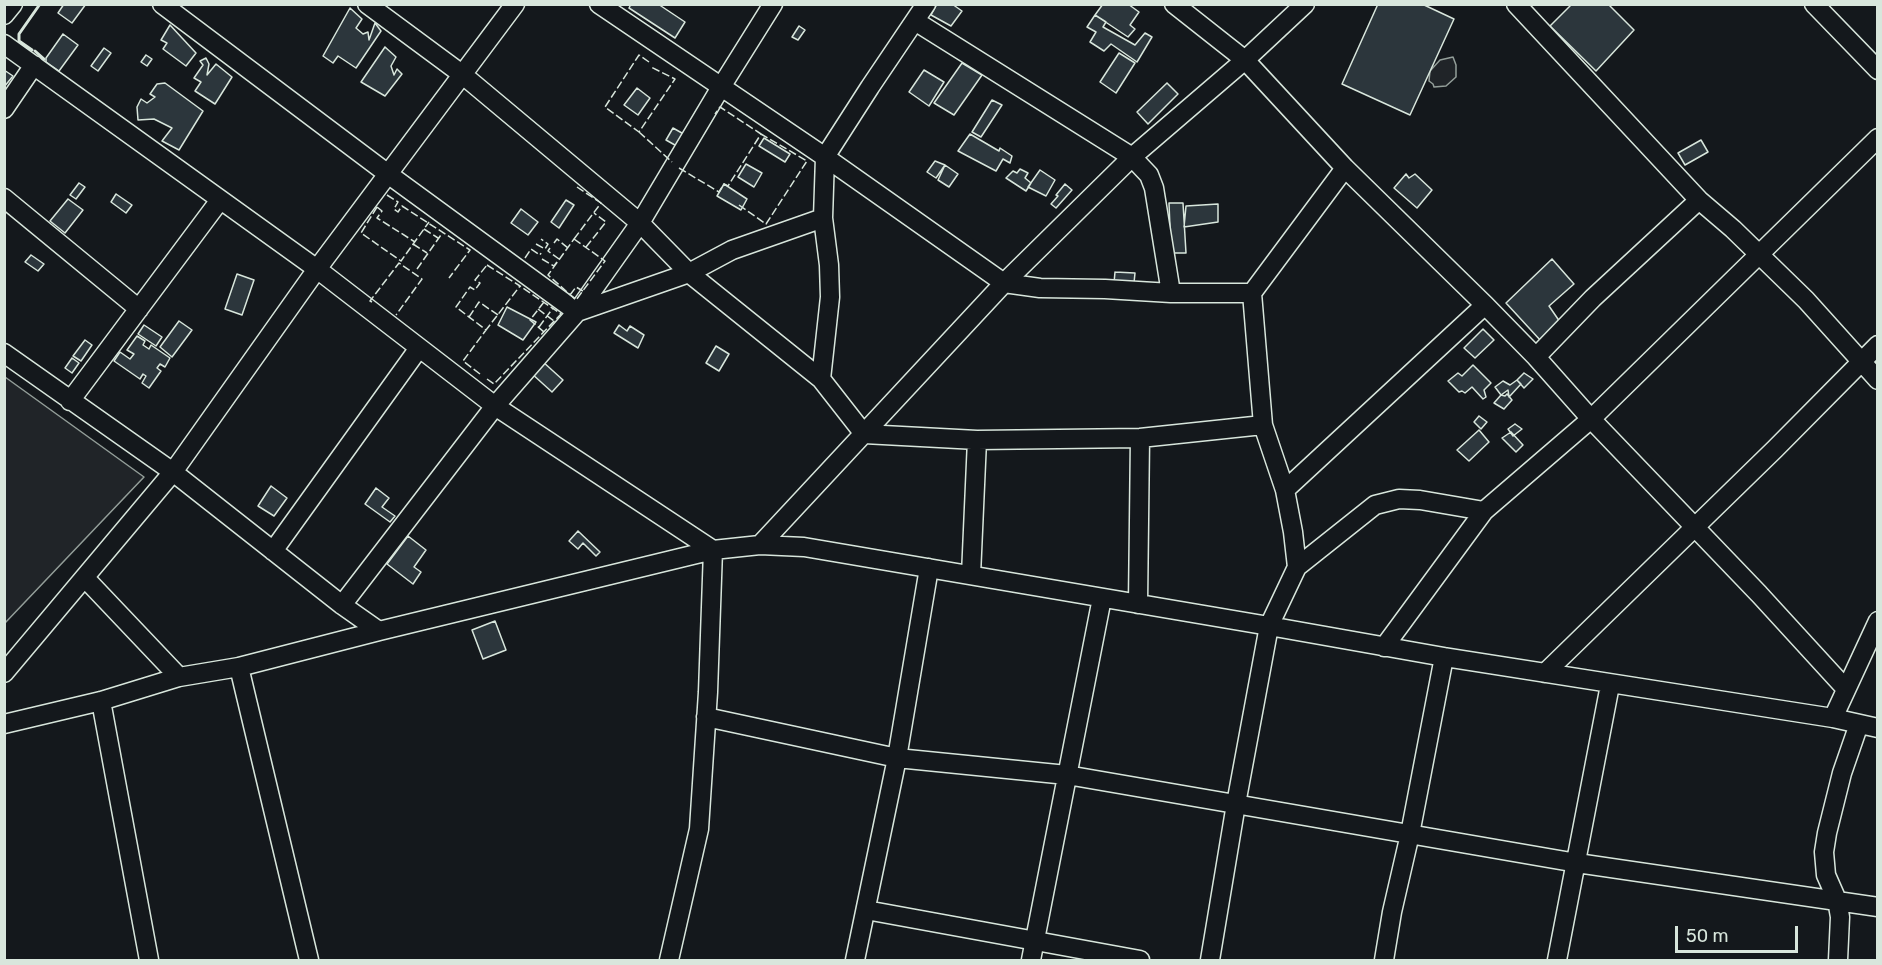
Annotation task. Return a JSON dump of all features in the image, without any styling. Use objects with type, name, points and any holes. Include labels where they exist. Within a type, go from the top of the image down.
[{"type":"street","points":[[4,15],[13,4]]},
{"type":"street","points":[[162,4],[388,174],[577,312]]},
{"type":"street","points":[[368,4],[463,75],[640,223],[689,273],[820,380],[864,434],[977,440],[1140,438],[1263,425]]},
{"type":"street","points":[[4,673],[173,472],[317,269],[515,4]]},
{"type":"street","points":[[599,4],[825,157],[1004,283],[1040,288],[1105,289],[1171,294],[1252,293]]},
{"type":"street","points":[[342,605],[495,406],[577,312],[640,223],[773,4]]},
{"type":"street","points":[[820,380],[830,297],[823,218],[825,157],[926,4]]},
{"type":"street","points":[[760,545],[1004,283],[1132,157],[1245,60],[1305,4]]},
{"type":"street","points":[[1516,4],[1699,200],[1733,229],[1806,300],[1878,380]]},
{"type":"street","points":[[1814,4],[1878,70]]},
{"type":"street","points":[[1177,6],[1245,60],[1345,168],[1536,357],[1591,420],[1759,594],[1846,689]]},
{"type":"street","points":[[915,21],[1132,157],[1149,175],[1154,188],[1171,294]]},
{"type":"street","points":[[4,44],[317,269],[495,406],[712,550]]},
{"type":"street","points":[[4,110],[34,65]]},
{"type":"street","points":[[1384,647],[1484,511],[1591,420],[1877,140]]},
{"type":"street","points":[[1297,567],[1285,490],[1263,425],[1252,293],[1345,168]]},
{"type":"street","points":[[4,198],[139,309]]},
{"type":"street","points":[[70,401],[220,200]]},
{"type":"street","points":[[1536,357],[1593,298],[1699,200]]},
{"type":"street","points":[[577,312],[689,273],[732,250],[823,218]]},
{"type":"street","points":[[1285,490],[1485,305]]},
{"type":"street","points":[[1545,673],[1775,449],[1878,345]]},
{"type":"street","points":[[273,551],[419,348]]},
{"type":"street","points":[[4,353],[173,472],[342,605],[379,631]]},
{"type":"street","points":[[1138,604],[1140,438]]},
{"type":"street","points":[[971,575],[977,440]]},
{"type":"street","points":[[1210,960],[1269,626],[1297,567],[1375,505],[1399,499],[1420,500],[1484,511]]},
{"type":"street","points":[[4,724],[101,701],[179,677],[239,667],[712,550],[760,545],[804,547],[1610,685],[1833,718],[1878,728]]},
{"type":"street","points":[[669,960],[699,829],[712,550]]},
{"type":"street","points":[[855,960],[897,758],[930,568]]},
{"type":"street","points":[[84,578],[179,677]]},
{"type":"street","points":[[1031,960],[1102,598]]},
{"type":"street","points":[[1833,718],[1878,621]]},
{"type":"street","points":[[1384,960],[1444,657]]},
{"type":"street","points":[[239,667],[309,960]]},
{"type":"street","points":[[1557,960],[1610,685]]},
{"type":"street","points":[[101,701],[149,960]]},
{"type":"street","points":[[706,717],[897,758],[1067,775],[1577,862],[1878,907]]},
{"type":"street","points":[[1838,960],[1840,917],[1837,900],[1826,875],[1824,852],[1842,773],[1859,724]]},
{"type":"street","points":[[866,910],[1140,960]]},
{"type":"shaded area","points":[[1453,57],[1456,77],[1446,86],[1434,87],[1429,81],[1430,71],[1440,60]]},
{"type":"shaded area","points":[[5,377],[144,477],[5,623]]},
{"type":"building","points":[[64,4],[86,4],[72,23],[58,13]]},
{"type":"building","points":[[631,4],[658,4],[685,22],[675,38],[629,8]]},
{"type":"building","points":[[937,4],[952,4],[962,11],[951,26],[931,15]]},
{"type":"building","points":[[1103,4],[1128,4],[1139,12],[1130,25],[1135,29],[1128,37],[1095,15]]},
{"type":"building","points":[[1378,4],[1422,4],[1454,19],[1410,115],[1342,84]]},
{"type":"building","points":[[1572,4],[1608,4],[1634,30],[1596,71],[1550,26]]},
{"type":"building","points":[[350,8],[362,19],[356,28],[363,34],[368,32],[369,40],[375,23],[381,31],[356,68],[338,56],[333,63],[323,56]]},
{"type":"building","points":[[1095,15],[1106,22],[1103,27],[1135,45],[1145,33],[1152,37],[1137,62],[1111,44],[1104,51],[1090,42],[1096,32],[1087,27]]},
{"type":"building","points":[[170,25],[196,53],[186,66],[163,49],[167,43],[161,40]]},
{"type":"building","points":[[799,26],[805,30],[798,40],[792,37]]},
{"type":"building","points":[[63,34],[78,45],[59,71],[46,62],[46,58]]},
{"type":"building","points":[[385,47],[396,57],[391,66],[394,75],[397,69],[402,74],[385,96],[361,82]]},
{"type":"building","points":[[104,48],[111,53],[98,71],[91,66]]},
{"type":"building","points":[[1119,53],[1135,63],[1116,93],[1100,82]]},
{"type":"building","points":[[146,55],[152,59],[147,66],[141,62]]},
{"type":"building","points":[[206,58],[209,64],[207,75],[216,64],[232,77],[215,104],[195,91],[201,82],[194,78],[203,65],[200,61]]},
{"type":"building","points":[[962,63],[982,75],[954,115],[934,103]]},
{"type":"building","points":[[4,70],[13,76],[4,87]]},
{"type":"building","points":[[924,70],[944,82],[929,106],[909,92]]},
{"type":"building","points":[[165,83],[203,111],[179,150],[162,141],[172,128],[154,119],[138,120],[137,107],[141,99],[147,103],[155,97],[150,94],[157,84]]},
{"type":"building","points":[[1167,83],[1178,94],[1148,124],[1137,112]]},
{"type":"building","points":[[637,88],[650,98],[638,115],[624,105]]},
{"type":"building","points":[[992,100],[1002,105],[981,137],[972,132]]},
{"type":"building","points":[[673,128],[689,137],[682,149],[666,140]]},
{"type":"building","points":[[970,134],[1012,156],[1010,163],[1003,159],[996,171],[958,151]]},
{"type":"building","points":[[764,138],[790,154],[785,162],[759,146]]},
{"type":"building","points":[[1701,140],[1708,152],[1685,165],[1678,153]]},
{"type":"building","points":[[935,161],[945,165],[936,178],[927,172]]},
{"type":"building","points":[[746,164],[762,173],[754,187],[738,177]]},
{"type":"building","points":[[945,165],[958,174],[949,187],[938,180]]},
{"type":"building","points":[[1020,169],[1028,173],[1025,178],[1031,183],[1026,191],[1006,178],[1013,171],[1017,173]]},
{"type":"building","points":[[1040,170],[1055,180],[1046,196],[1028,187]]},
{"type":"building","points":[[1406,174],[1409,178],[1415,174],[1432,190],[1417,208],[1394,188]]},
{"type":"building","points":[[79,183],[85,187],[76,199],[70,195]]},
{"type":"building","points":[[724,184],[747,199],[741,210],[717,196]]},
{"type":"building","points":[[1065,184],[1072,190],[1056,208],[1051,204]]},
{"type":"building","points":[[116,194],[132,205],[126,213],[111,202]]},
{"type":"building","points":[[68,199],[83,210],[65,233],[50,221]]},
{"type":"building","points":[[566,200],[574,205],[559,228],[551,222]]},
{"type":"building","points":[[1169,203],[1183,203],[1186,253],[1171,253]]},
{"type":"building","points":[[1218,204],[1218,222],[1184,227],[1186,206]]},
{"type":"building","points":[[521,209],[538,222],[528,235],[511,223]]},
{"type":"building","points":[[31,255],[44,264],[38,271],[25,262]]},
{"type":"building","points":[[1552,259],[1574,284],[1549,306],[1560,322],[1541,341],[1506,303]]},
{"type":"building","points":[[1115,272],[1135,273],[1134,283],[1114,283]]},
{"type":"building","points":[[237,274],[254,280],[242,315],[225,309]]},
{"type":"building","points":[[507,307],[536,322],[523,340],[498,325]]},
{"type":"building","points":[[179,321],[192,330],[172,357],[160,347]]},
{"type":"building","points":[[144,325],[162,337],[156,346],[138,334]]},
{"type":"building","points":[[619,325],[627,331],[630,326],[644,335],[638,348],[614,333]]},
{"type":"building","points":[[1483,329],[1494,340],[1475,358],[1464,348]]},
{"type":"building","points":[[137,336],[145,341],[143,345],[149,349],[151,345],[170,358],[165,367],[160,364],[157,368],[161,371],[149,388],[142,383],[146,376],[143,374],[140,379],[114,361],[120,352],[130,359],[134,354],[127,350]]},
{"type":"building","points":[[85,340],[92,345],[81,361],[73,356]]},
{"type":"building","points":[[716,346],[729,354],[719,371],[706,363]]},
{"type":"building","points":[[72,358],[79,363],[72,373],[65,368]]},
{"type":"building","points":[[542,361],[563,380],[552,392],[531,373]]},
{"type":"building","points":[[1473,365],[1491,383],[1484,390],[1486,397],[1483,399],[1472,387],[1465,393],[1459,392],[1448,381],[1458,373],[1462,376]]},
{"type":"building","points":[[1524,373],[1533,379],[1524,388],[1517,380]]},
{"type":"building","points":[[1517,380],[1521,384],[1509,397],[1508,390],[1501,395],[1495,387],[1503,381],[1510,385]]},
{"type":"building","points":[[1507,394],[1512,400],[1504,409],[1494,403],[1501,395]]},
{"type":"building","points":[[1479,416],[1487,422],[1481,429],[1474,422]]},
{"type":"building","points":[[1515,424],[1522,429],[1513,436],[1508,429]]},
{"type":"building","points":[[1479,430],[1489,442],[1469,461],[1457,450]]},
{"type":"building","points":[[1511,432],[1523,445],[1516,452],[1502,438]]},
{"type":"building","points":[[271,486],[287,498],[274,516],[258,506]]},
{"type":"building","points":[[376,488],[389,498],[382,507],[395,516],[390,522],[365,504]]},
{"type":"building","points":[[578,531],[600,552],[596,556],[583,543],[578,549],[569,541]]},
{"type":"building","points":[[408,536],[426,550],[414,567],[421,572],[413,584],[387,564]]},
{"type":"building","points":[[495,621],[506,650],[483,659],[472,630]]},
{"type":"fence","points":[[649,62],[639,55],[605,107],[639,132],[675,79],[651,67]]},
{"type":"fence","points":[[679,168],[719,192],[724,184],[728,186],[761,134],[720,107],[715,114]]},
{"type":"fence","points":[[639,132],[672,162]]},
{"type":"fence","points":[[739,205],[766,224],[807,161],[761,134]]},
{"type":"fence","points":[[574,239],[601,203],[577,187]]},
{"type":"fence","points":[[387,195],[398,202],[394,209],[398,212],[402,206],[470,250],[449,278]]},
{"type":"fence","points":[[377,207],[361,233],[401,261],[429,222]]},
{"type":"fence","points":[[377,207],[382,211],[377,218],[415,242]]},
{"type":"fence","points":[[586,247],[606,222],[594,213]]},
{"type":"fence","points":[[424,229],[438,238]]},
{"type":"fence","points":[[417,269],[443,232]]},
{"type":"fence","points":[[536,244],[545,249],[548,244],[541,239]]},
{"type":"fence","points":[[554,243],[557,239],[568,248],[566,250]]},
{"type":"fence","points":[[574,239],[605,261],[576,300],[548,275],[574,239]]},
{"type":"fence","points":[[413,244],[427,253]]},
{"type":"fence","points":[[542,259],[554,266],[559,259],[548,251],[550,248]]},
{"type":"fence","points":[[525,258],[531,249],[540,255],[541,253]]},
{"type":"fence","points":[[372,302],[370,301],[399,263],[422,279],[396,315]]},
{"type":"fence","points":[[487,265],[520,286],[486,330],[456,307],[470,287],[475,290],[480,283],[475,280],[487,265]]},
{"type":"fence","points":[[487,379],[494,384],[561,314],[520,286]]},
{"type":"fence","points":[[570,295],[576,287],[583,291]]},
{"type":"fence","points":[[469,317],[479,302],[498,315]]},
{"type":"fence","points":[[544,302],[530,320],[544,332]]},
{"type":"fence","points":[[539,327],[553,308]]},
{"type":"fence","points":[[538,309],[554,321]]},
{"type":"fence","points":[[480,374],[463,361],[486,330]]},
{"type":"wall","points":[[32,50],[19,41],[19,34],[40,4]]},
{"type":"wall","points":[[35,51],[44,59]]}]
